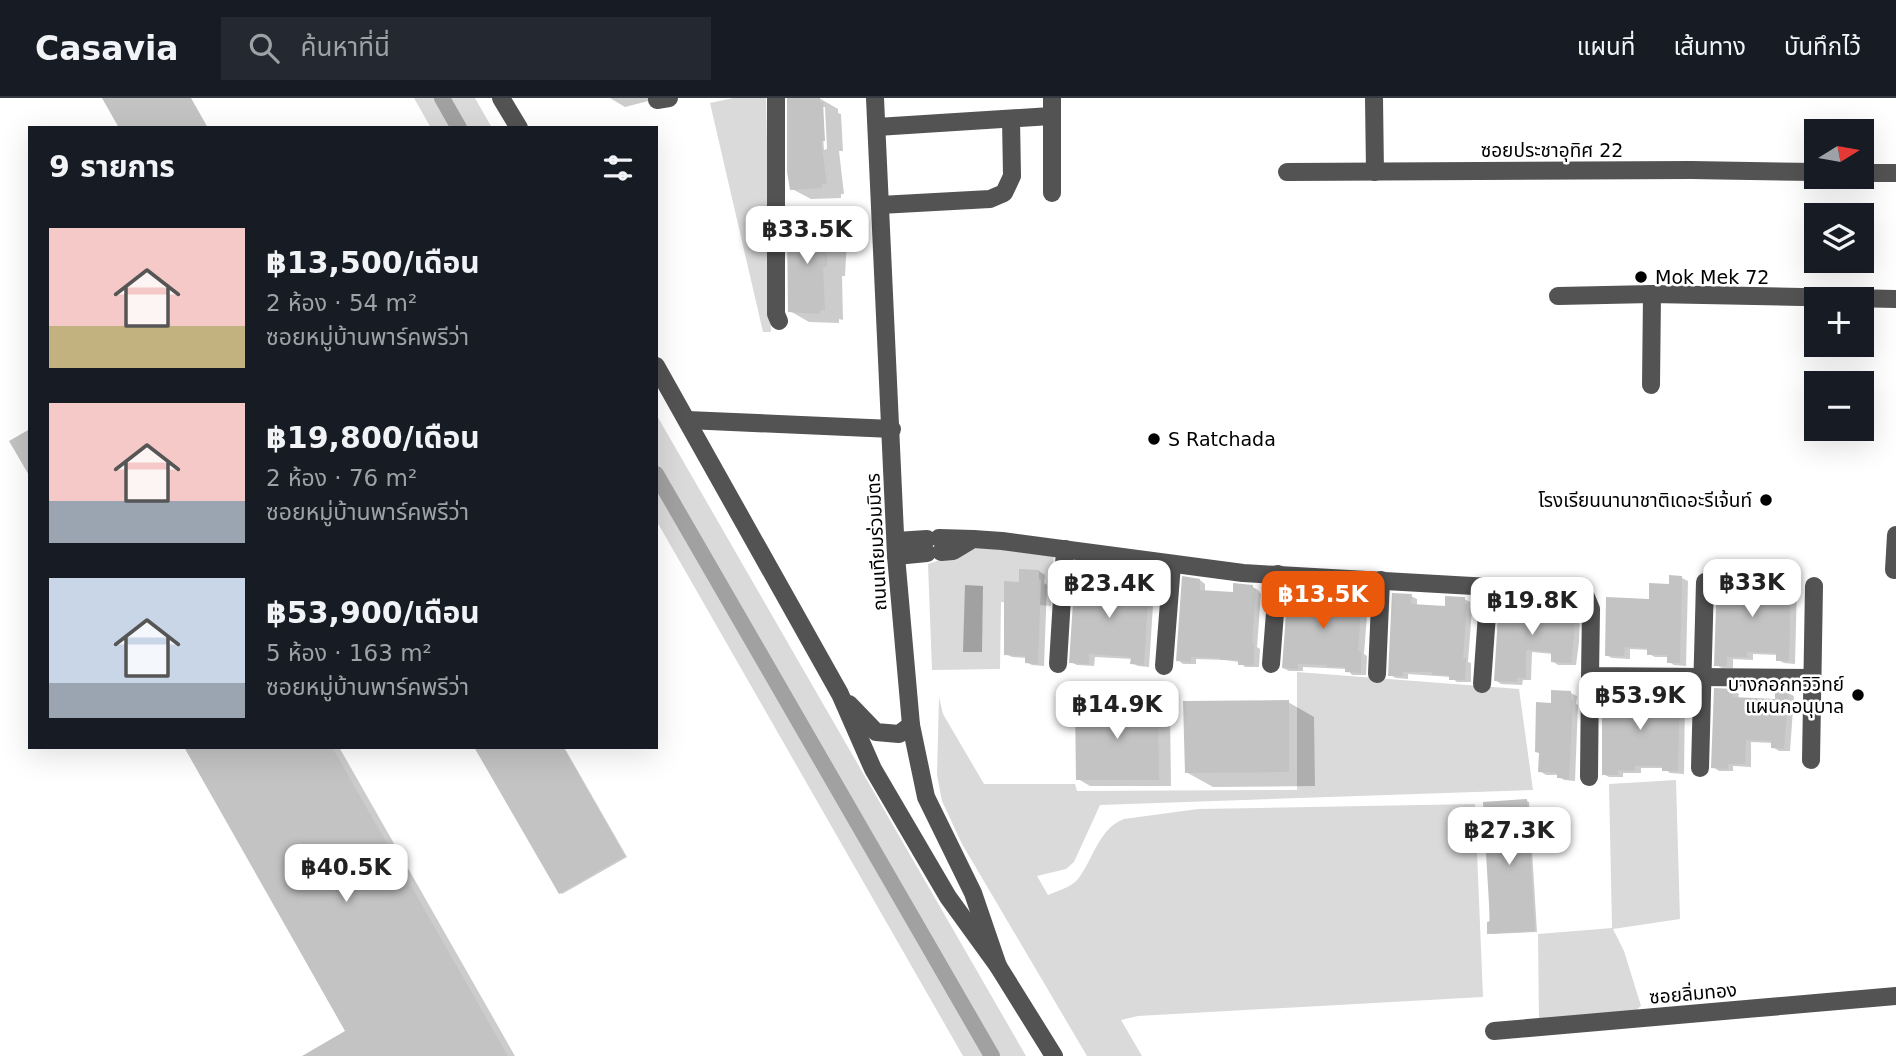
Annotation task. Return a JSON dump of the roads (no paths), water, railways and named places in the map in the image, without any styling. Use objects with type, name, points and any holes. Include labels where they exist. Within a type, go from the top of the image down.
[{"type":"street","points":[[501,98],[518,126]]},
{"type":"street","points":[[657,98],[669,98]]},
{"type":"street","points":[[776,98],[776,314],[779,321]]},
{"type":"street","name":"ถนนเทียมร่วมมิตร","points":[[875,98],[896,549],[912,725],[926,797],[973,893],[998,967]]},
{"type":"street","points":[[1374,98],[1375,172]]},
{"type":"street","points":[[877,127],[1011,118],[1051,107],[1052,193]]},
{"type":"street","points":[[880,205],[990,199],[1004,193],[1012,176],[1011,118]]},
{"type":"street","name":"ซอยประชาอุทิศ 22","points":[[1287,172],[1804,172]]},
{"type":"street","points":[[1874,173],[1896,173]]},
{"type":"street","points":[[1558,296],[1652,294],[1896,299]]},
{"type":"street","points":[[1651,385],[1652,294]]},
{"type":"street","name":"ถนนเทียมร่วมมิตร","points":[[658,369],[840,694],[873,769],[948,897],[998,967],[1054,1056]]},
{"type":"street","points":[[687,420],[892,429]]},
{"type":"street","points":[[1894,570],[1896,535]]},
{"type":"street","points":[[896,549],[973,539],[1172,564],[1278,574],[1577,592],[1586,597],[1591,609],[1589,777]]},
{"type":"street","points":[[1058,664],[1065,549]]},
{"type":"street","points":[[1164,666],[1172,564]]},
{"type":"street","points":[[1271,664],[1278,574]]},
{"type":"street","points":[[1377,674],[1381,580]]},
{"type":"street","points":[[1700,768],[1705,582]]},
{"type":"street","points":[[1482,684],[1489,586]]},
{"type":"street","points":[[1811,760],[1814,586]]},
{"type":"street","points":[[1590,676],[1812,678]]},
{"type":"street","points":[[840,694],[877,732],[899,734],[912,725]]},
{"type":"street","name":"ซอยลิ่มทอง","points":[[1494,1031],[1896,996]]},
{"type":"waterway","points":[[442,98],[458,126]]},
{"type":"waterway","points":[[658,477],[992,1056]]},
{"type":"place","name":"Mok Mek 72","points":[[1641,277]]},
{"type":"place","name":"S Ratchada","points":[[1154,439]]},
{"type":"place","name":"โรงเรียนนานาชาติเดอะรีเจ้นท์","points":[[1766,500]]},
{"type":"place","name":"บางกอกทวิวิทย์ แผนกอนุบาล","points":[[1858,695]]}]
